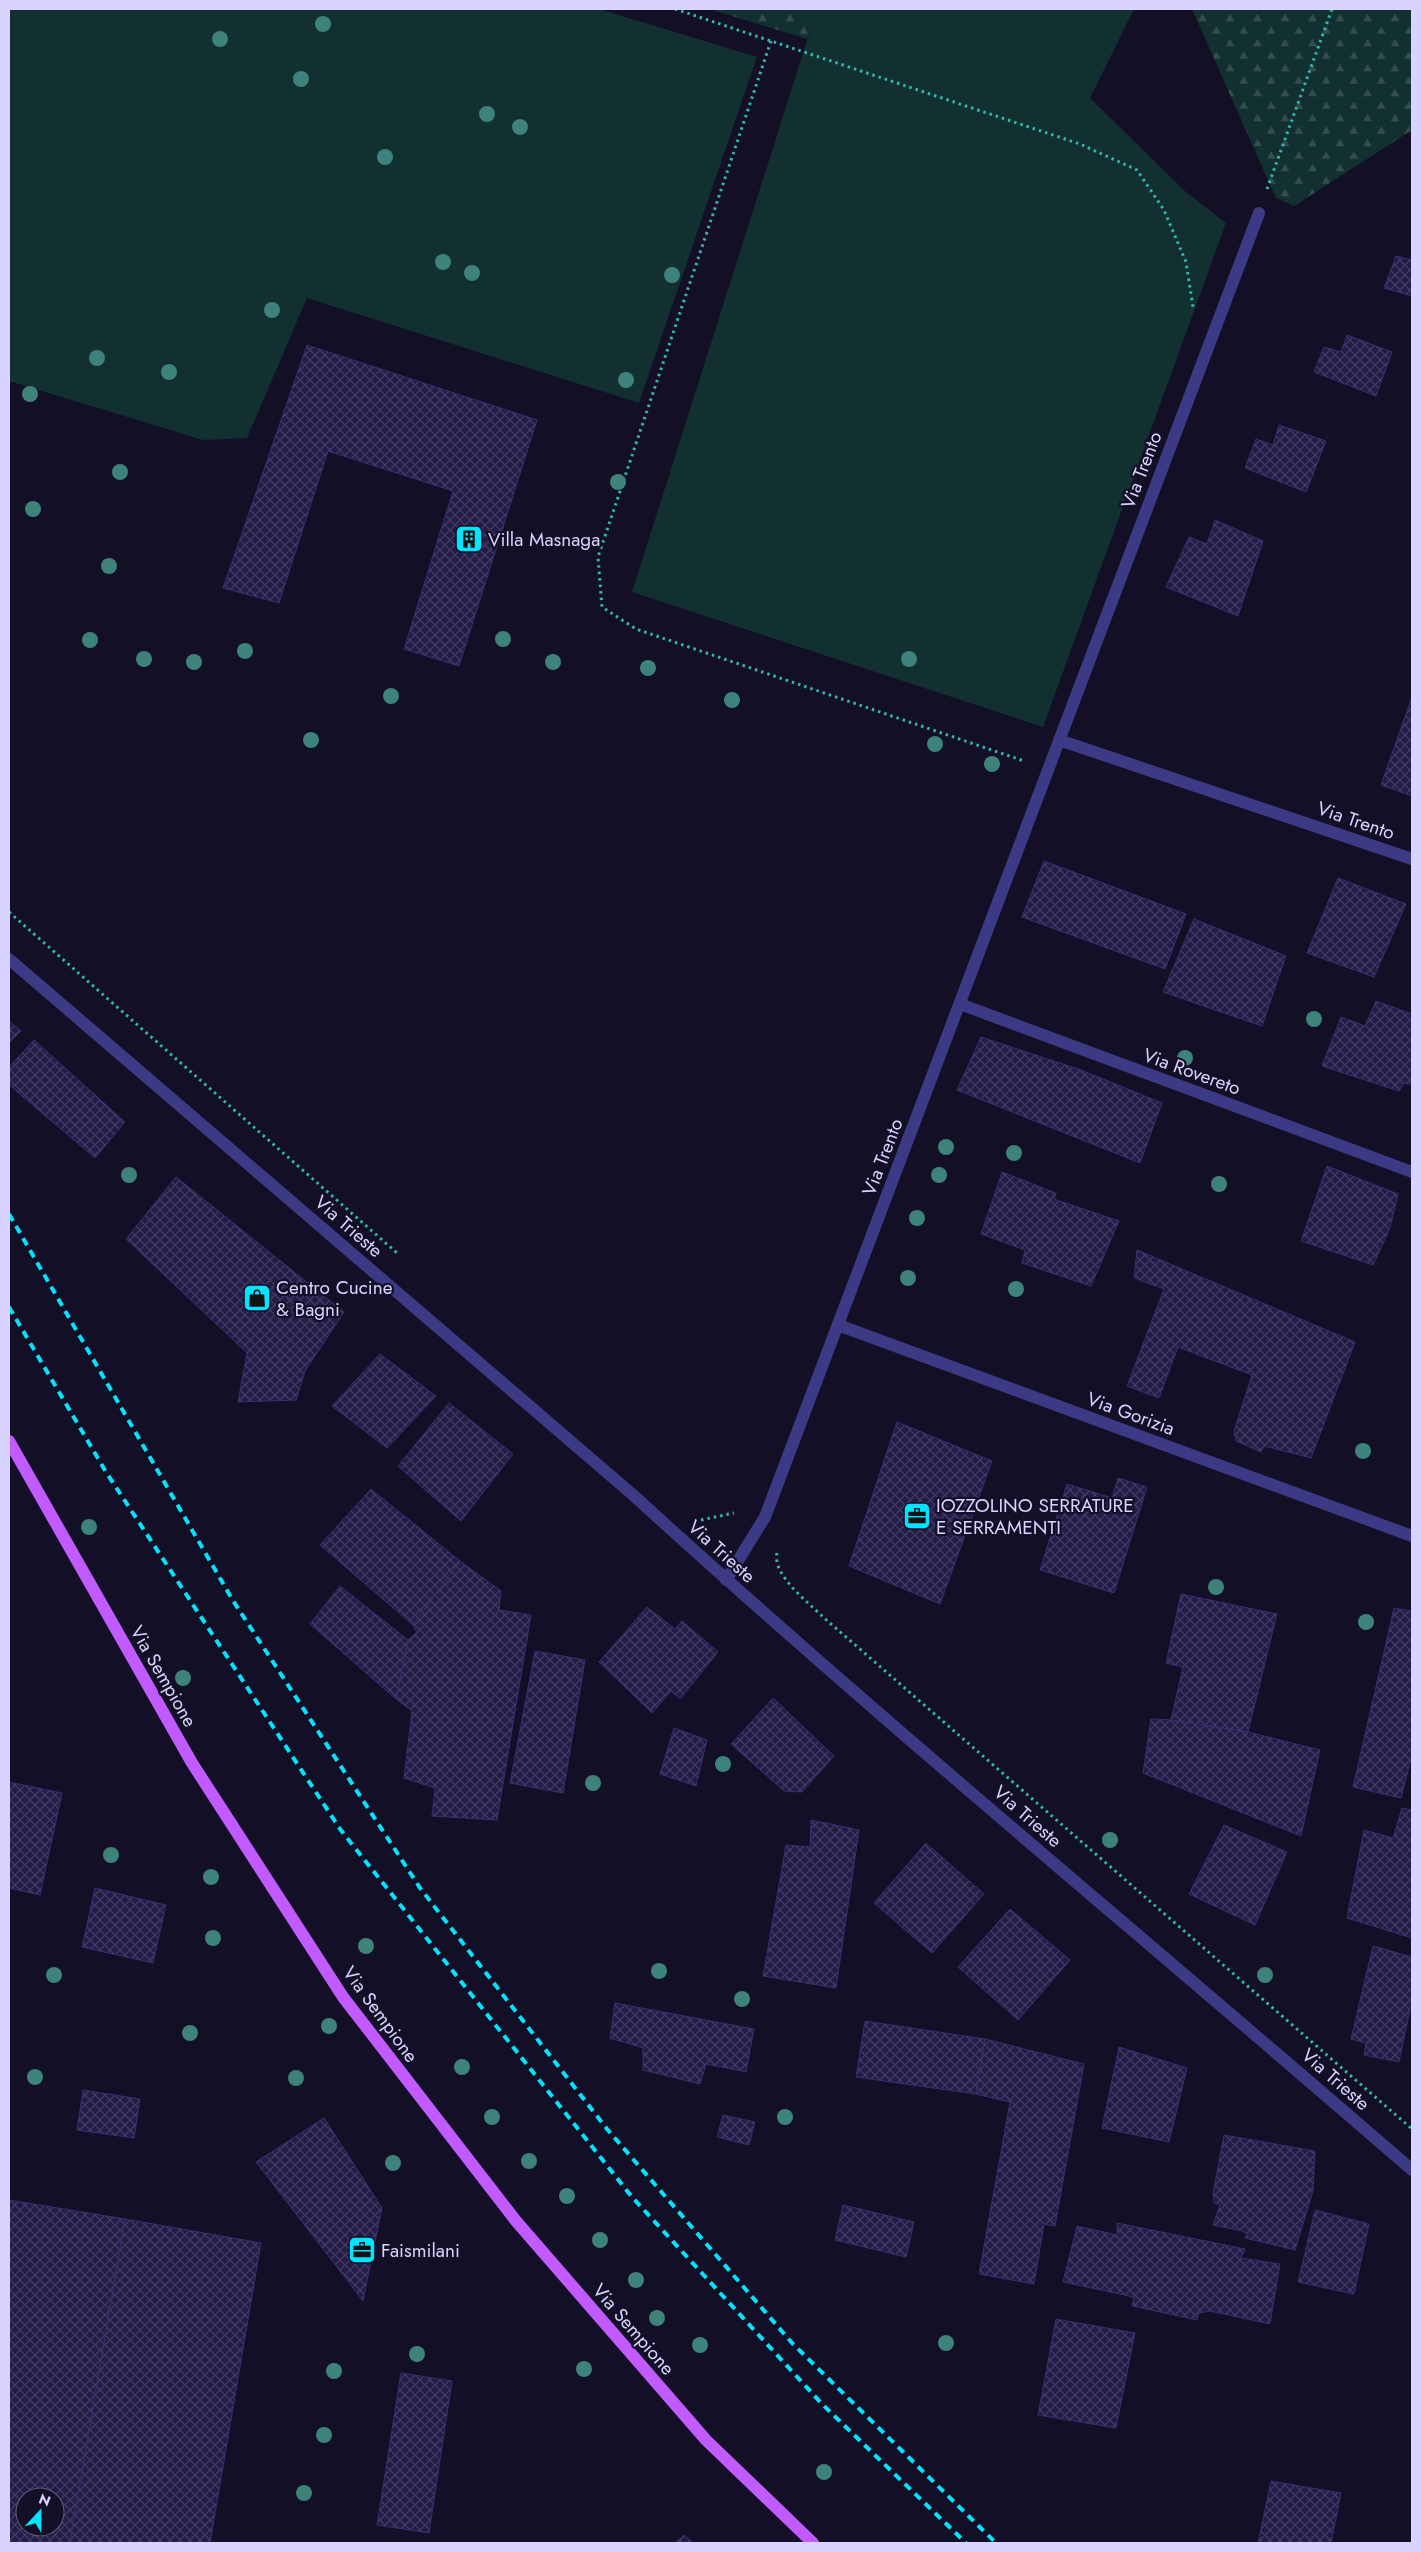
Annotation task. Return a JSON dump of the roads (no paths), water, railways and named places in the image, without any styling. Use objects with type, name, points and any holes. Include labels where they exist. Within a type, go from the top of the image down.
[{"type":"main road","name":"Via Sempione","points":[[9,1441],[192,1763],[343,1997],[516,2222],[706,2440],[813,2543]]},
{"type":"street","name":"Via Trento","points":[[726,1580],[765,1517],[1258,213]]},
{"type":"street","name":"Via Trento","points":[[1059,740],[1412,859]]},
{"type":"street","name":"Via Trieste","points":[[9,958],[632,1494],[726,1580],[1412,2170]]},
{"type":"street","name":"Via Rovereto","points":[[960,1004],[1412,1172]]},
{"type":"street","name":"Via Gorizia","points":[[838,1325],[1412,1536]]},
{"type":"railway","points":[[9,1214],[232,1599],[420,1888],[607,2129],[792,2343],[996,2543]]},
{"type":"railway","points":[[9,1307],[106,1472],[340,1829],[632,2197],[822,2404],[966,2543]]},
{"type":"place","name":"Villa Masnaga","points":[[469,539]]},
{"type":"place","name":"Centro Cucine & Bagni","points":[[257,1298]]},
{"type":"place","name":"IOZZOLINO SERRATURE E SERRAMENTI","points":[[917,1516]]},
{"type":"place","name":"Faismilani","points":[[362,2250]]}]
